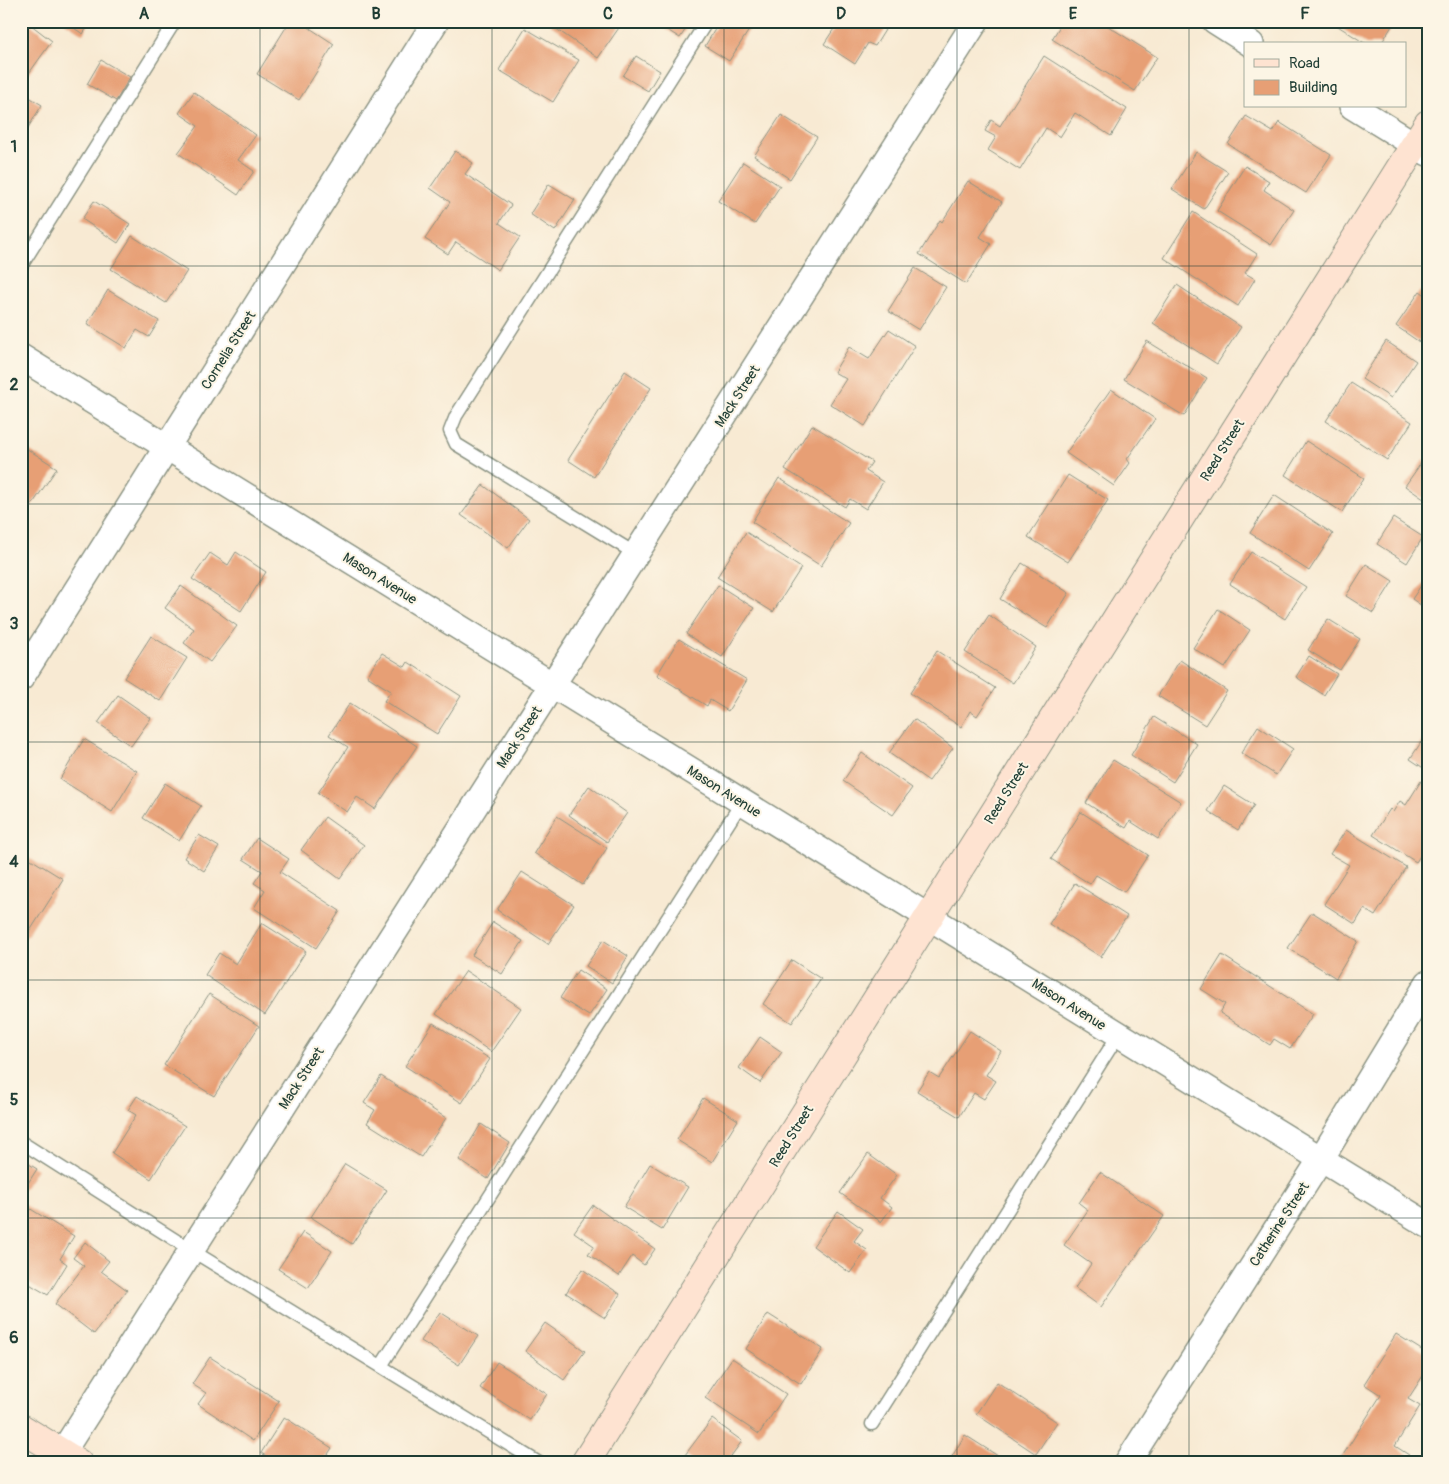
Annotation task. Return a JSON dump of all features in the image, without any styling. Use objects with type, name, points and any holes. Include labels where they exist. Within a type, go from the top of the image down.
[{"type":"street","name":"Cornelia Street","points":[[21,678],[436,21]]},
{"type":"street","name":"Mack Street","points":[[70,1458],[191,1250],[976,21]]},
{"type":"street","points":[[1225,24],[1248,42]]},
{"type":"street","points":[[1356,108],[1423,141]]},
{"type":"street","name":"Reed Street","points":[[585,1463],[928,917],[1423,141]]},
{"type":"street","name":"Mason Avenue","points":[[21,357],[1428,1225]]},
{"type":"street","name":"Catherine Street","points":[[1126,1463],[1321,1159],[1428,983]]},
{"type":"street","points":[[21,1428],[70,1458]]},
{"type":"lane","points":[[21,266],[175,21]]},
{"type":"lane","points":[[636,554],[456,444],[450,431],[456,416],[707,21]]},
{"type":"lane","points":[[381,1366],[742,802]]},
{"type":"lane","points":[[872,1424],[1119,1034]]},
{"type":"lane","points":[[21,1142],[191,1250],[539,1463]]},
{"type":"building","points":[[26,21],[52,41],[27,76],[21,72],[21,28]]},
{"type":"building","points":[[63,21],[91,21],[83,34]]},
{"type":"building","points":[[290,21],[299,21],[334,44],[299,100],[257,74]]},
{"type":"building","points":[[545,21],[621,21],[623,22],[598,58]]},
{"type":"building","points":[[653,21],[691,21],[680,38]]},
{"type":"building","points":[[720,21],[742,21],[751,27],[729,61],[705,46]]},
{"type":"building","points":[[839,21],[871,21],[885,30],[875,46],[868,43],[855,64],[824,44]]},
{"type":"building","points":[[1063,21],[1100,21],[1157,57],[1135,91],[1052,39]]},
{"type":"building","points":[[1330,21],[1395,21],[1382,42],[1363,42]]},
{"type":"building","points":[[525,28],[579,60],[553,102],[499,70]]},
{"type":"building","points":[[636,56],[660,71],[648,91],[623,76]]},
{"type":"building","points":[[1044,56],[1127,109],[1111,136],[1075,113],[1060,137],[1046,128],[1020,170],[988,150],[996,137],[985,131],[991,120],[1000,126]]},
{"type":"building","points":[[101,60],[130,77],[116,101],[87,84]]},
{"type":"building","points":[[21,92],[42,105],[21,139]]},
{"type":"building","points":[[194,92],[256,135],[238,160],[254,171],[238,195],[178,153],[198,126],[179,113]]},
{"type":"building","points":[[781,115],[817,137],[790,179],[754,156]]},
{"type":"building","points":[[1246,116],[1273,132],[1279,122],[1331,155],[1306,193],[1228,144]]},
{"type":"building","points":[[455,151],[473,163],[465,174],[511,205],[499,223],[520,237],[498,270],[456,242],[448,254],[425,239],[450,202],[430,188]]},
{"type":"building","points":[[1196,152],[1228,172],[1204,209],[1172,189]]},
{"type":"building","points":[[743,162],[780,186],[755,224],[718,201]]},
{"type":"building","points":[[1245,166],[1269,181],[1264,190],[1294,210],[1271,245],[1217,211]]},
{"type":"building","points":[[968,181],[1002,202],[980,237],[991,244],[966,284],[919,254],[940,220],[942,222]]},
{"type":"building","points":[[549,184],[575,200],[555,231],[530,214]]},
{"type":"building","points":[[94,201],[130,224],[118,243],[82,219]]},
{"type":"building","points":[[1193,212],[1257,254],[1245,273],[1255,279],[1238,306],[1164,258]]},
{"type":"building","points":[[21,232],[27,236],[21,245]]},
{"type":"building","points":[[132,236],[187,271],[166,303],[111,269]]},
{"type":"building","points":[[915,268],[946,287],[919,330],[888,311]]},
{"type":"building","points":[[1177,285],[1241,327],[1217,364],[1153,323]]},
{"type":"building","points":[[108,290],[159,321],[149,337],[137,330],[126,348],[87,324]]},
{"type":"building","points":[[1420,291],[1428,297],[1428,348],[1396,326]]},
{"type":"building","points":[[889,329],[915,346],[865,426],[830,404],[846,379],[834,372],[849,347],[869,359]]},
{"type":"building","points":[[1147,341],[1207,378],[1184,416],[1124,379]]},
{"type":"building","points":[[1386,341],[1416,361],[1391,398],[1362,379]]},
{"type":"building","points":[[625,371],[651,388],[594,477],[568,460]]},
{"type":"building","points":[[1351,383],[1412,422],[1387,460],[1326,421]]},
{"type":"building","points":[[1111,389],[1155,419],[1127,459],[1130,463],[1114,486],[1066,453]]},
{"type":"building","points":[[812,425],[872,462],[866,471],[883,482],[866,509],[850,499],[845,507],[785,469]]},
{"type":"building","points":[[1306,441],[1364,478],[1342,512],[1285,475]]},
{"type":"building","points":[[21,445],[57,468],[21,521]]},
{"type":"building","points":[[1424,459],[1428,462],[1428,502],[1405,486]]},
{"type":"building","points":[[1068,475],[1108,500],[1068,562],[1028,537]]},
{"type":"building","points":[[779,478],[849,523],[821,566],[752,522]]},
{"type":"building","points":[[483,485],[529,519],[508,548],[461,515]]},
{"type":"building","points":[[1274,495],[1333,534],[1309,571],[1250,533]]},
{"type":"building","points":[[1393,518],[1423,537],[1407,563],[1377,544]]},
{"type":"building","points":[[746,532],[801,568],[773,612],[717,577]]},
{"type":"building","points":[[236,552],[266,572],[241,611],[192,579],[210,553],[228,565]]},
{"type":"building","points":[[1251,552],[1306,587],[1285,619],[1230,584]]},
{"type":"building","points":[[1022,563],[1069,593],[1047,628],[1000,599]]},
{"type":"building","points":[[1366,564],[1393,581],[1373,613],[1346,596]]},
{"type":"building","points":[[1428,575],[1428,610],[1412,599]]},
{"type":"building","points":[[718,585],[754,608],[722,657],[686,634]]},
{"type":"building","points":[[181,586],[237,626],[210,662],[184,643],[194,629],[165,608]]},
{"type":"building","points":[[1218,609],[1250,630],[1225,668],[1193,648]]},
{"type":"building","points":[[989,615],[1036,647],[1013,683],[965,652]]},
{"type":"building","points":[[1328,619],[1360,639],[1340,670],[1308,650]]},
{"type":"building","points":[[151,636],[187,658],[160,701],[124,678]]},
{"type":"building","points":[[679,639],[747,680],[728,711],[710,700],[707,706],[657,675]]},
{"type":"building","points":[[937,651],[995,688],[977,716],[970,711],[961,727],[910,693]]},
{"type":"building","points":[[382,653],[405,667],[408,662],[461,696],[437,734],[384,701],[391,691],[367,676]]},
{"type":"building","points":[[1309,656],[1337,674],[1324,695],[1296,677]]},
{"type":"building","points":[[1180,660],[1227,691],[1205,725],[1158,696]]},
{"type":"building","points":[[118,695],[151,718],[131,746],[98,723]]},
{"type":"building","points":[[350,703],[417,746],[375,809],[357,797],[347,812],[318,793],[348,747],[329,735]]},
{"type":"building","points":[[1154,717],[1197,744],[1173,782],[1131,755]]},
{"type":"building","points":[[914,719],[953,748],[929,781],[889,753]]},
{"type":"building","points":[[1258,726],[1293,749],[1276,775],[1241,753]]},
{"type":"building","points":[[1428,732],[1428,771],[1410,759]]},
{"type":"building","points":[[84,739],[137,771],[112,812],[60,779]]},
{"type":"building","points":[[862,753],[912,788],[893,815],[843,781]]},
{"type":"building","points":[[1113,760],[1181,802],[1158,839],[1130,821],[1126,828],[1086,803]]},
{"type":"building","points":[[1421,781],[1428,786],[1428,844],[1416,862],[1373,835],[1390,809],[1393,812],[1400,801],[1406,805]]},
{"type":"building","points":[[165,783],[201,806],[179,841],[143,818]]},
{"type":"building","points":[[589,786],[627,813],[607,842],[569,815]]},
{"type":"building","points":[[1224,786],[1254,805],[1238,830],[1208,811]]},
{"type":"building","points":[[1081,812],[1148,855],[1124,892],[1096,875],[1090,884],[1051,859]]},
{"type":"building","points":[[557,816],[607,848],[583,885],[534,853]]},
{"type":"building","points":[[325,817],[364,845],[340,879],[301,850]]},
{"type":"building","points":[[1346,830],[1406,867],[1375,916],[1364,909],[1355,924],[1324,904],[1349,865],[1330,854]]},
{"type":"building","points":[[199,835],[219,847],[204,871],[184,858]]},
{"type":"building","points":[[257,838],[289,859],[280,872],[340,911],[316,948],[254,908],[265,890],[254,883],[262,871],[243,859]]},
{"type":"building","points":[[21,853],[63,879],[21,945]]},
{"type":"building","points":[[522,872],[574,905],[548,944],[497,910]]},
{"type":"building","points":[[1075,883],[1127,916],[1101,957],[1049,924]]},
{"type":"building","points":[[1312,912],[1358,941],[1336,978],[1288,948]]},
{"type":"building","points":[[493,922],[523,941],[502,974],[472,955]]},
{"type":"building","points":[[262,923],[306,951],[265,1015],[205,975],[219,953],[236,964]]},
{"type":"building","points":[[603,940],[628,956],[612,983],[586,966]]},
{"type":"building","points":[[1222,955],[1313,1014],[1290,1049],[1274,1039],[1270,1045],[1220,1013],[1225,1004],[1201,989]]},
{"type":"building","points":[[792,960],[821,979],[792,1023],[763,1004]]},
{"type":"building","points":[[578,970],[607,989],[589,1016],[560,998]]},
{"type":"building","points":[[466,971],[521,1008],[491,1052],[436,1014]]},
{"type":"building","points":[[209,994],[259,1026],[214,1096],[164,1065]]},
{"type":"building","points":[[433,1023],[490,1059],[462,1103],[405,1066]]},
{"type":"building","points":[[970,1031],[1001,1051],[986,1075],[996,1081],[984,1099],[974,1093],[959,1117],[917,1091],[929,1072],[939,1078]]},
{"type":"building","points":[[760,1037],[782,1052],[760,1083],[739,1068]]},
{"type":"building","points":[[21,1053],[29,1059],[21,1071]]},
{"type":"building","points":[[381,1076],[446,1118],[421,1157],[367,1123],[375,1110],[364,1103]]},
{"type":"building","points":[[137,1096],[185,1126],[151,1179],[112,1153],[136,1115],[128,1110]]},
{"type":"building","points":[[703,1098],[738,1120],[712,1162],[677,1140]]},
{"type":"building","points":[[481,1124],[510,1143],[488,1179],[459,1160]]},
{"type":"building","points":[[868,1154],[897,1175],[880,1198],[892,1207],[881,1222],[840,1193]]},
{"type":"building","points":[[21,1159],[37,1169],[21,1194]]},
{"type":"building","points":[[345,1164],[387,1190],[352,1244],[311,1217]]},
{"type":"building","points":[[650,1164],[688,1187],[662,1230],[624,1207]]},
{"type":"building","points":[[1100,1172],[1164,1216],[1101,1307],[1075,1288],[1091,1264],[1064,1245],[1088,1210],[1079,1203]]},
{"type":"building","points":[[21,1203],[74,1236],[60,1259],[67,1264],[48,1295],[21,1279]]},
{"type":"building","points":[[593,1205],[655,1249],[644,1265],[632,1256],[619,1276],[588,1254],[594,1246],[574,1232]]},
{"type":"building","points":[[838,1211],[863,1229],[854,1241],[867,1250],[850,1273],[813,1246]]},
{"type":"building","points":[[303,1232],[332,1251],[308,1288],[278,1269]]},
{"type":"building","points":[[85,1242],[109,1261],[101,1271],[127,1290],[94,1334],[55,1304],[84,1266],[73,1258]]},
{"type":"building","points":[[582,1269],[620,1294],[605,1318],[566,1293]]},
{"type":"building","points":[[440,1312],[478,1336],[459,1365],[421,1341]]},
{"type":"building","points":[[768,1314],[823,1349],[801,1384],[746,1349]]},
{"type":"building","points":[[545,1323],[585,1351],[564,1380],[525,1351]]},
{"type":"building","points":[[1396,1334],[1428,1354],[1428,1368],[1408,1399],[1420,1406],[1395,1446],[1412,1457],[1408,1463],[1338,1463],[1381,1395],[1364,1384]]},
{"type":"building","points":[[210,1357],[279,1401],[253,1441],[198,1404],[206,1393],[192,1384]]},
{"type":"building","points":[[732,1358],[786,1394],[759,1434],[705,1398]]},
{"type":"building","points":[[497,1362],[547,1394],[530,1420],[480,1388]]},
{"type":"building","points":[[997,1382],[1057,1422],[1036,1454],[976,1414]]},
{"type":"building","points":[[284,1417],[332,1448],[322,1463],[278,1463],[261,1453]]},
{"type":"building","points":[[712,1419],[742,1441],[726,1463],[696,1463],[685,1455]]},
{"type":"building","points":[[965,1435],[1009,1463],[948,1463]]}]
